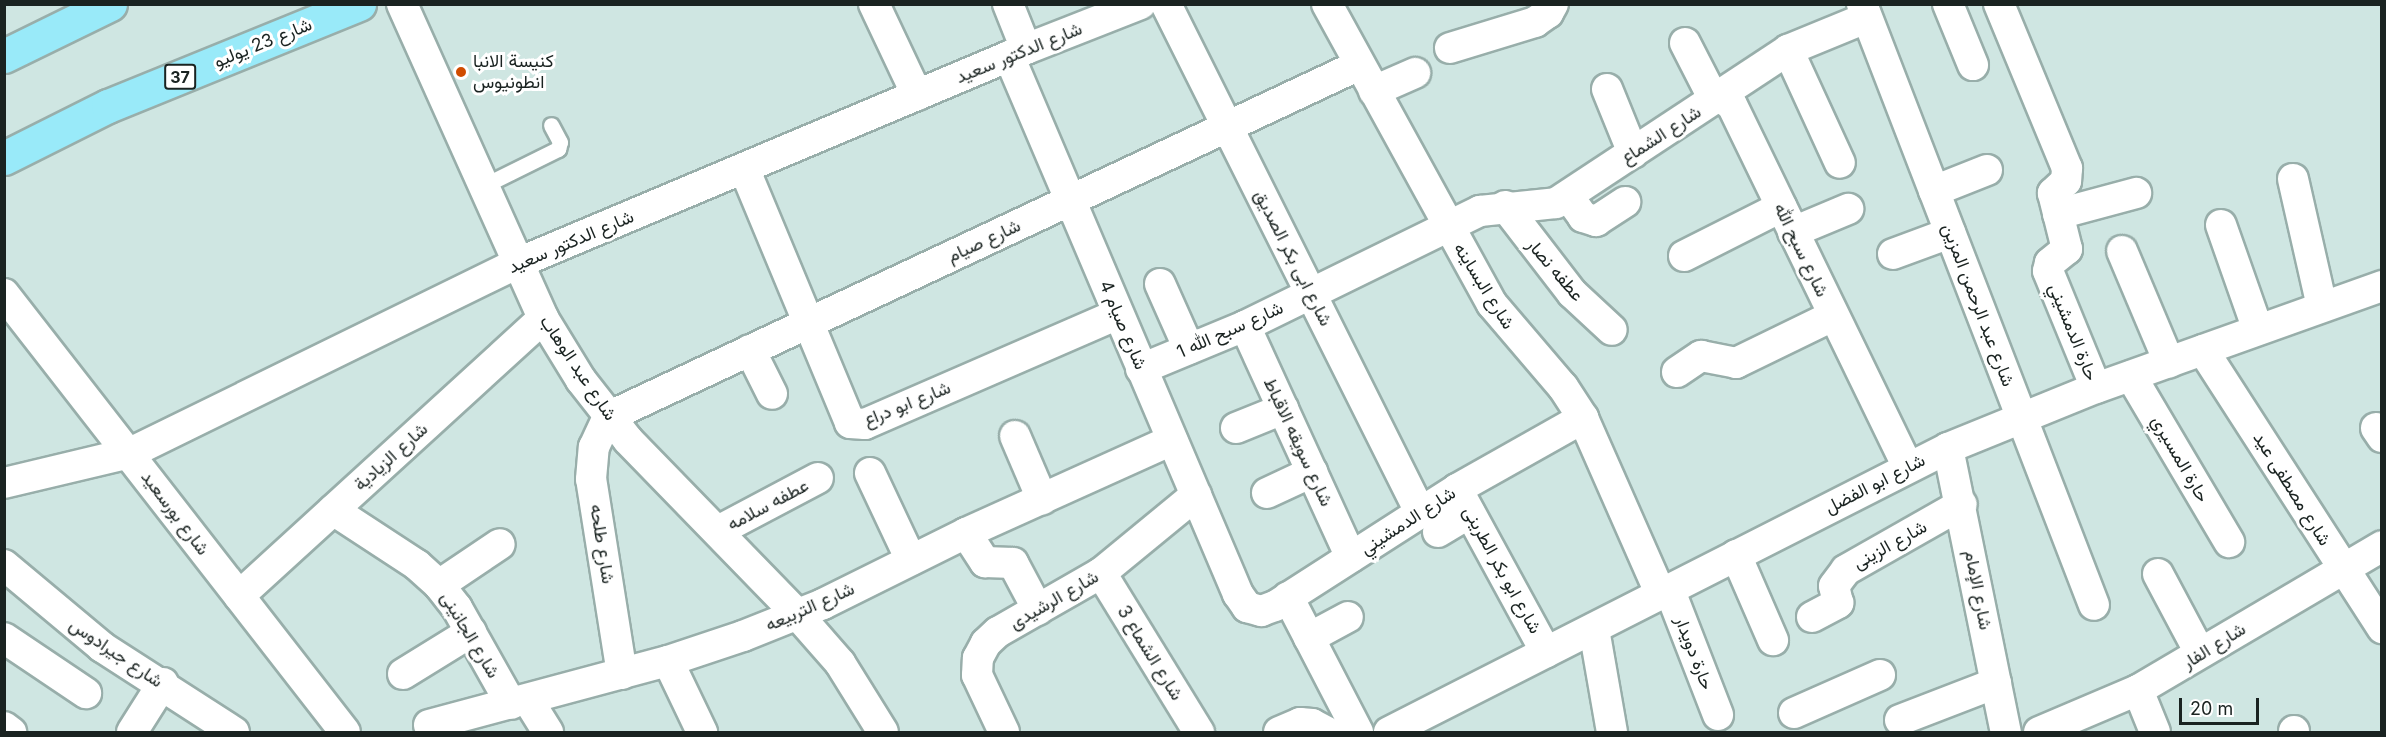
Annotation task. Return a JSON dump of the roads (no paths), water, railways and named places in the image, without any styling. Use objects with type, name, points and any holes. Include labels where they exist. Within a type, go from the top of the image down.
[{"type":"main road","name":"شارع 23 يوليو","points":[[4,158],[108,106],[359,4]]},
{"type":"main road","points":[[4,56],[108,5]]},
{"type":"street","name":"شارع عبد الوهاب","points":[[402,4],[543,318],[608,417],[798,615],[840,663],[883,732]]},
{"type":"street","points":[[874,4],[917,95]]},
{"type":"street","name":"شارع صيام 4","points":[[1008,4],[1018,52],[1070,200],[1238,594]]},
{"type":"street","name":"شارع الدكتور سعيد","points":[[4,483],[130,453],[518,263],[1018,52],[1141,4]]},
{"type":"street","name":"شارع ابى بكر الصديق","points":[[1166,4],[1226,127],[1429,522]]},
{"type":"street","name":"شارع البساينه","points":[[1327,4],[1447,227],[1492,304],[1563,387],[1583,418],[1665,593]]},
{"type":"street","points":[[1948,4],[1973,65]]},
{"type":"street","name":"حارة الدمشيني","points":[[1999,4],[2067,168],[2066,180],[2053,193],[2067,249],[2050,263],[2048,271],[2096,388]]},
{"type":"street","points":[[1450,48],[1534,22],[1554,5]]},
{"type":"street","name":"شارع الشماع","points":[[1447,227],[1480,211],[1505,206],[1543,207],[1568,196],[1788,50],[1864,11]]},
{"type":"street","name":"شارع عبد الرحمن المزين","points":[[1864,11],[2094,605]]},
{"type":"street","name":"شارع سبح الله","points":[[1685,43],[1709,90],[1722,95],[1732,105],[1908,467]]},
{"type":"street","points":[[1788,50],[1840,163]]},
{"type":"street","name":"شارع صيام","points":[[608,417],[1359,65]]},
{"type":"street","points":[[1374,91],[1414,73]]},
{"type":"street","points":[[1607,89],[1633,153]]},
{"type":"street","name":"شارع ابو دراع","points":[[744,168],[845,416],[857,425],[1118,314]]},
{"type":"street","points":[[1934,191],[1987,170]]},
{"type":"street","points":[[2293,179],[2322,307]]},
{"type":"street","points":[[2058,214],[2136,193]]},
{"type":"street","points":[[1568,196],[1583,217],[1596,221],[1625,202]]},
{"type":"street","name":"عطفه نصار","points":[[1505,206],[1564,285],[1612,330]]},
{"type":"street","points":[[1684,256],[1787,219],[1848,209]]},
{"type":"street","points":[[2221,225],[2258,330]]},
{"type":"street","name":"شارع سبح الله 1","points":[[1141,369],[1245,326],[1447,227]]},
{"type":"street","points":[[1893,254],[1950,233]]},
{"type":"street","points":[[2122,251],[2169,362]]},
{"type":"street","points":[[1160,284],[1189,349]]},
{"type":"street","name":"شارع ابو الفضل","points":[[1389,732],[1948,448],[2096,388],[2382,286]]},
{"type":"street","name":"شارع بورسعيد","points":[[4,294],[345,732]]},
{"type":"street","points":[[1677,372],[1701,357],[1736,363],[1833,316]]},
{"type":"street","name":"شارع الزيادية","points":[[238,596],[543,318]]},
{"type":"street","name":"شارع سويقه الاقباط","points":[[1245,326],[1351,557]]},
{"type":"street","points":[[750,350],[772,394]]},
{"type":"street","name":"شارع مصطفى عيد","points":[[2203,350],[2382,628]]},
{"type":"street","name":"حارة المسيري","points":[[2131,376],[2229,542]]},
{"type":"street","points":[[1236,428],[1283,409]]},
{"type":"street","name":"شارع طلحه","points":[[608,417],[594,447],[591,479],[622,674]]},
{"type":"street","name":"شارع الدمشيني","points":[[1238,594],[1247,607],[1261,611],[1288,597],[1351,557],[1429,522],[1464,501],[1583,418]]},
{"type":"street","points":[[1015,436],[1042,499]]},
{"type":"street","name":"شارع التربيعه","points":[[429,725],[668,661],[798,615],[966,533],[1172,440]]},
{"type":"street","name":"شارع الإمام","points":[[1948,448],[1962,504],[2006,732]]},
{"type":"street","points":[[1267,493],[1312,472]]},
{"type":"street","points":[[870,473],[911,561]]},
{"type":"street","name":"عطفه سلامه","points":[[718,531],[818,478]]},
{"type":"street","name":"شارع الرشيدى","points":[[1004,732],[977,675],[978,658],[986,644],[998,632],[1101,573],[1196,495]]},
{"type":"street","name":"شارع ابو بكر الطرينى","points":[[1464,501],[1546,652]]},
{"type":"street","name":"شارع الزينى","points":[[1812,617],[1838,603],[1835,580],[1845,570],[1962,504]]},
{"type":"street","name":"شارع الجانينى","points":[[333,510],[417,564],[439,585],[520,702],[548,732]]},
{"type":"street","points":[[966,533],[985,562],[1013,563],[1038,610]]},
{"type":"street","points":[[439,585],[500,544]]},
{"type":"street","name":"شارع الفار","points":[[2039,732],[2138,690],[2382,546]]},
{"type":"street","points":[[1736,555],[1773,640]]},
{"type":"street","name":"شارع جيرادوس","points":[[4,565],[102,647],[163,684],[234,732]]},
{"type":"street","name":"شارع الشماع 3","points":[[1101,573],[1200,732]]},
{"type":"street","points":[[2158,574],[2200,653]]},
{"type":"street","name":"حارة دويدار","points":[[1665,593],[1718,715]]},
{"type":"street","points":[[1288,597],[1358,732]]},
{"type":"street","points":[[1309,638],[1348,617]]},
{"type":"street","points":[[1594,629],[1612,732]]},
{"type":"street","points":[[403,674],[471,632]]},
{"type":"street","points":[[4,638],[86,693]]},
{"type":"street","points":[[668,661],[702,732]]},
{"type":"street","points":[[1794,713],[1876,666],[1902,726],[1996,683]]},
{"type":"street","points":[[132,732],[163,684]]},
{"type":"street","points":[[2138,690],[2155,732]]},
{"type":"street","points":[[1279,732],[1300,723],[1312,724],[1327,732]]},
{"type":"street","points":[[4,727],[11,732]]},
{"type":"lane","points":[[483,186],[558,150],[560,142],[551,125]]},
{"type":"place","name":"كنيسة الانبا انطونيوس","points":[[461,72]]}]
